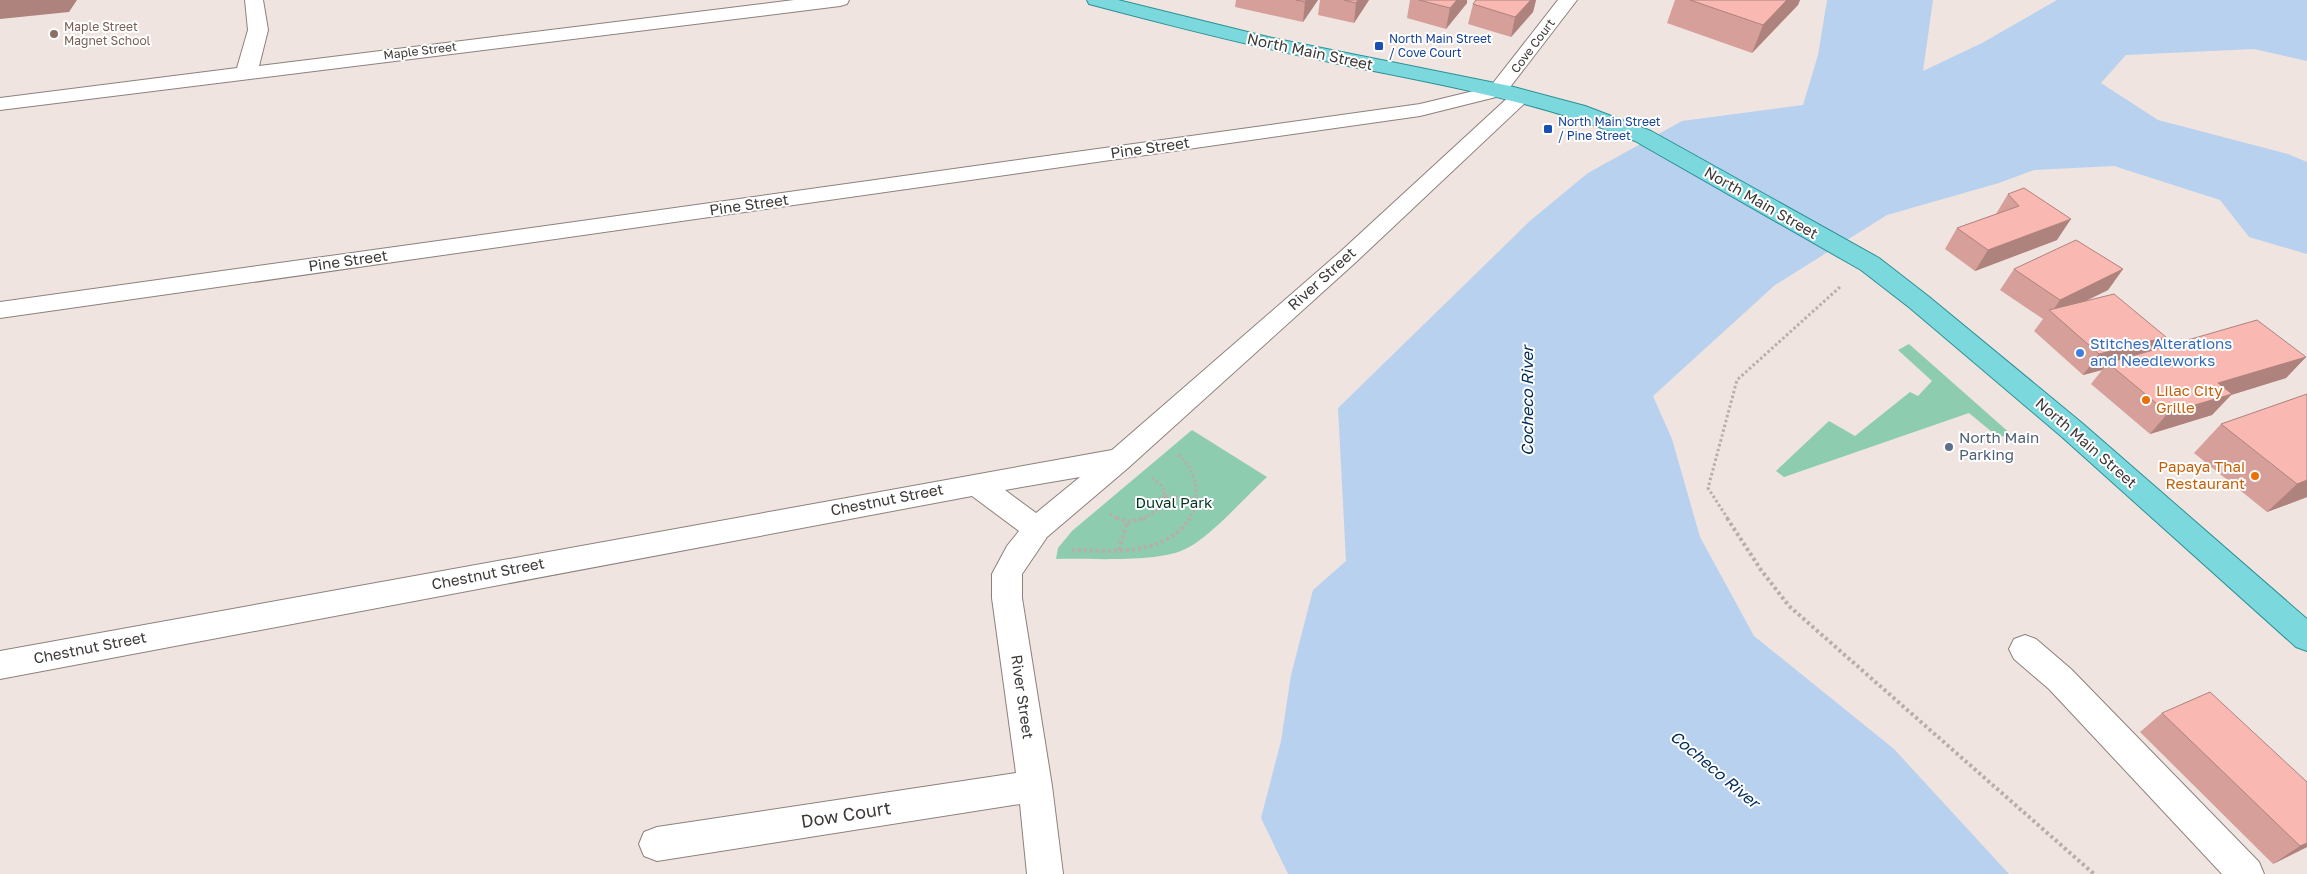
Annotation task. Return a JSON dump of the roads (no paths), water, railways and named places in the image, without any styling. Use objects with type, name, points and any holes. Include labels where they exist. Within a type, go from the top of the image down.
[{"type":"main road","name":"North Main Street","points":[[1096,0],[1210,30],[1580,111],[1615,123],[1643,136],[1870,264],[1919,302],[2072,430],[2307,638]]},
{"type":"street","points":[[246,72],[254,50],[258,24],[253,9],[254,0]]},
{"type":"street","name":"Maple Street","points":[[0,104],[246,72],[840,0]]},
{"type":"street","name":"Cove Court","points":[[1509,94],[1568,0]]},
{"type":"street","name":"Pine Street","points":[[0,310],[1420,110],[1509,94]]},
{"type":"street","name":"River Street","points":[[1044,874],[1035,786],[1007,598],[1007,574],[1018,554],[1037,529],[1120,459],[1397,212],[1509,94]]},
{"type":"street","points":[[977,484],[1120,459]]},
{"type":"street","points":[[977,484],[1037,529]]},
{"type":"street","name":"Chestnut Street","points":[[0,665],[977,484]]},
{"type":"street","points":[[2024,649],[2060,679],[2246,874]]},
{"type":"street","name":"Dow Court","points":[[658,844],[1035,786]]},
{"type":"water","name":"Cocheco River","points":[[1827,0],[1933,0],[1923,71],[1982,43],[2057,0],[2307,0],[2307,61],[2254,49],[2126,55],[2101,83],[2158,120],[2288,154],[2307,162],[2307,254],[2249,237],[2220,200],[2114,166],[2034,170],[1999,183],[1887,215],[1775,285],[1653,396],[1672,439],[1700,537],[1754,636],[1894,749],[2009,874],[1288,874],[1261,818],[1281,741],[1291,675],[1313,590],[1346,561],[1338,408],[1531,220],[1588,173],[1682,121],[1803,105],[1818,55]]},
{"type":"place","name":"Maple Street Magnet School","points":[[54,34]]},
{"type":"place","name":"North Main Street / Cove Court","points":[[1379,46]]},
{"type":"place","name":"North Main Street / Pine Street","points":[[1548,129]]},
{"type":"place","name":"Stitches Alterations and Needleworks","points":[[2080,353]]},
{"type":"place","name":"Lilac City Grille","points":[[2146,400]]},
{"type":"place","name":"North Main Parking","points":[[1949,447]]},
{"type":"place","name":"Papaya Thai Restaurant","points":[[2255,476]]},
{"type":"park label","name":"Duval Park","points":[[1174,503]]}]
